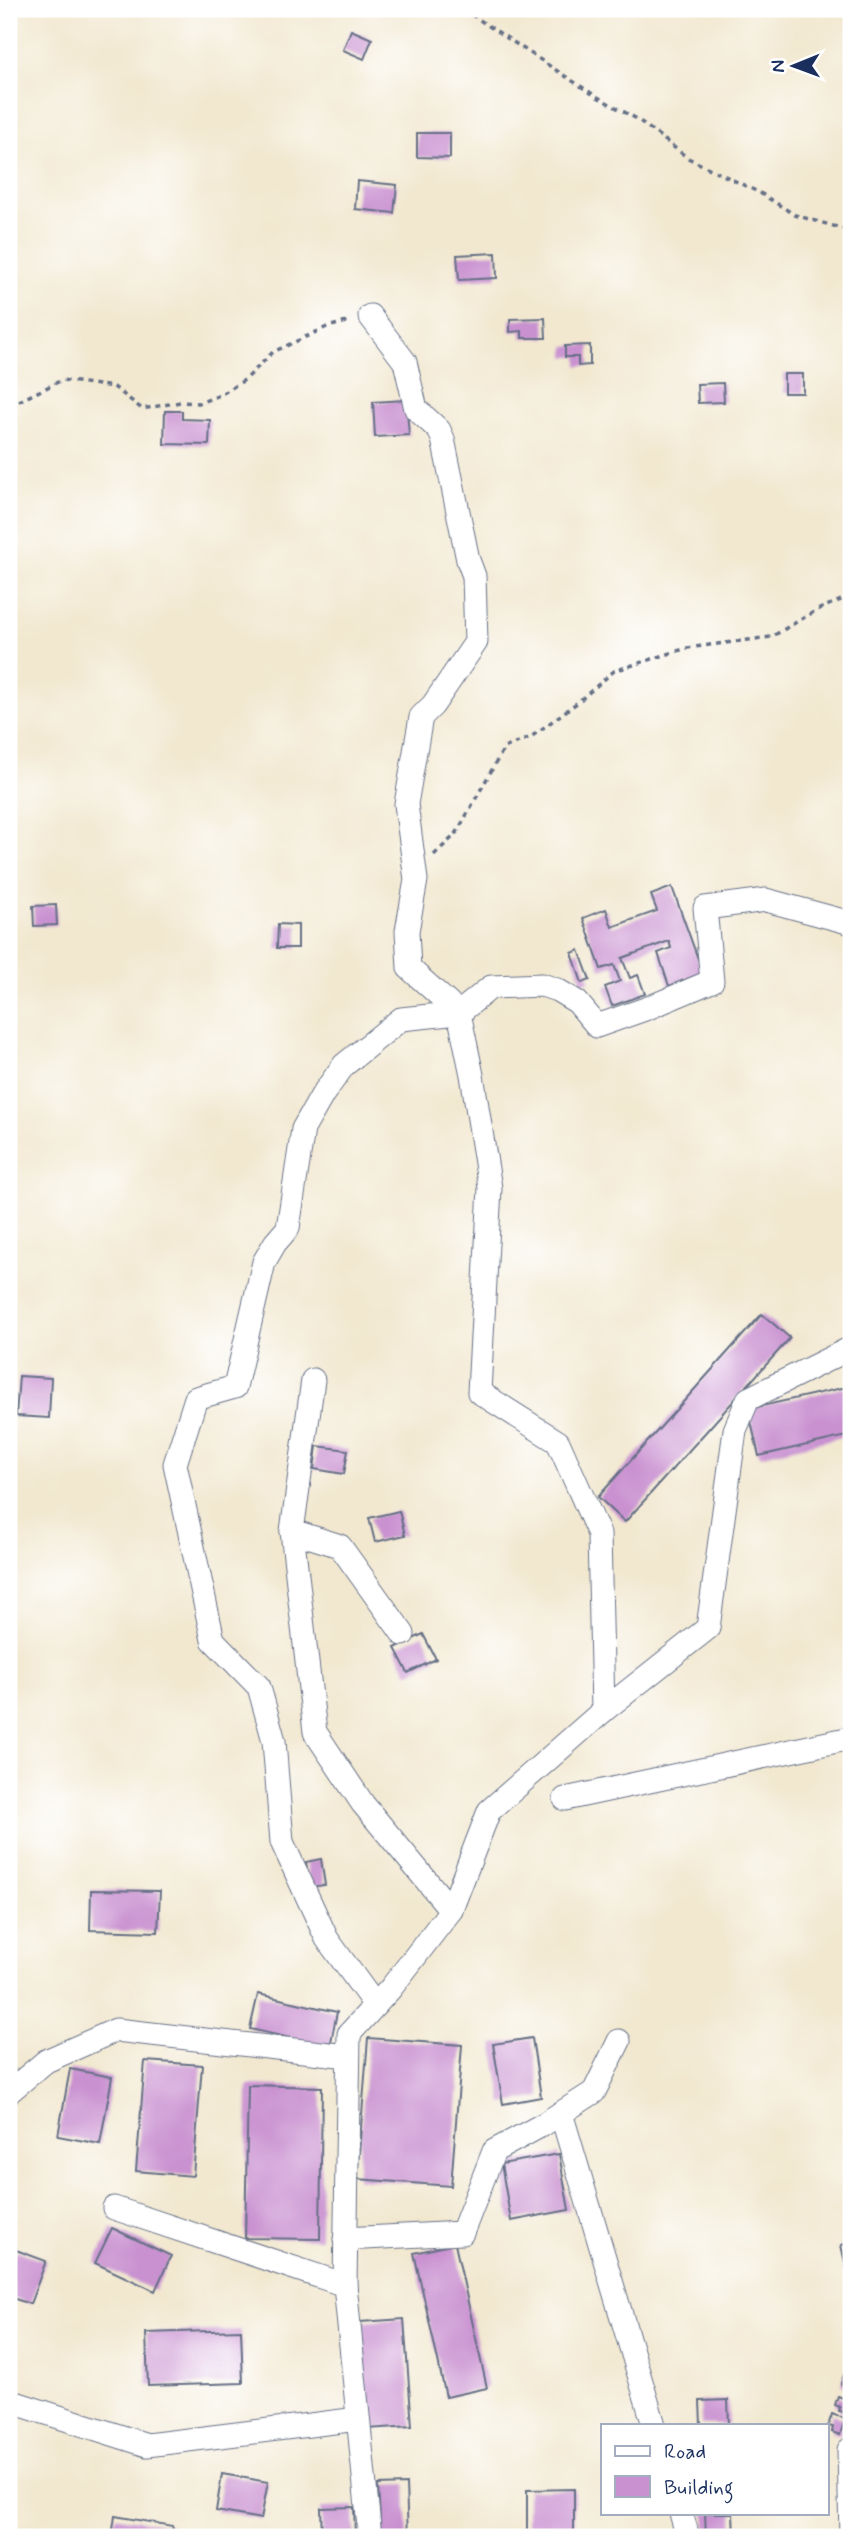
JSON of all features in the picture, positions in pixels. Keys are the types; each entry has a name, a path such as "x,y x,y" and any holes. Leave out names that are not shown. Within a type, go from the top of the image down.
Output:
{"street":[{"path":"370,316 405,362 416,409 439,430 443,439 468,560 474,576 476,642 433,705 421,717 406,804 416,880 407,931 409,968 459,1013 472,1075 489,1188 479,1392 558,1442 599,1534 603,1711"},
{"path":"375,2005 327,1939 282,1842 274,1741 260,1687 214,1640 175,1464 196,1398 235,1387 264,1262 288,1228 303,1129 344,1065 401,1019 459,1013 491,987 542,985 577,1002 597,1026 712,981 705,908 766,900 851,923"},
{"path":"370,2537 345,2285 349,2034 451,1910 488,1811 603,1711 708,1628 735,1430 748,1399 851,1348"},
{"path":"313,1380 292,1531 315,1732 363,1804 451,1910"},
{"path":"292,1531 340,1546 403,1634"},
{"path":"565,1798 851,1738"},
{"path":"9,2092 46,2060 116,2030 348,2056"},
{"path":"345,2239 462,2233 494,2151 594,2092 619,2041"},
{"path":"561,2113 654,2424"},
{"path":"114,2208 345,2285"},
{"path":"9,2401 147,2445 358,2419"},
{"path":"850,2537 851,2449"},
{"path":"681,2514 688,2537"}],"path":[{"path":"463,9 594,95 637,119 688,158 760,193 795,215 851,231"},
{"path":"9,400 18,402 62,380 114,387 142,409 180,402 199,403 220,395 246,379 273,352 327,327 370,316"},
{"path":"416,880 432,857 456,834 503,748 531,737 614,671 687,648 771,636 841,600 851,592"}],"building":[{"path":"351,30 372,39 364,59 343,50"},
{"path":"417,133 450,133 450,158 417,157"},
{"path":"357,181 397,185 394,213 355,209"},
{"path":"496,253 497,278 459,280 457,255"},
{"path":"545,318 546,338 522,338 522,331 510,332 510,319"},
{"path":"590,345 590,365 578,366 578,357 565,357 565,346"},
{"path":"784,374 803,374 803,393 784,393"},
{"path":"723,383 724,402 698,403 697,384"},
{"path":"406,400 409,435 375,437 373,402"},
{"path":"165,411 182,411 182,419 210,420 209,445 164,444"},
{"path":"672,887 703,973 669,986 658,953 671,948 669,941 622,958 630,978 638,975 645,994 612,1006 605,987 620,981 614,965 601,969 583,918 606,909 612,927 657,911 651,895"},
{"path":"56,905 57,925 34,926 33,906"},
{"path":"278,924 298,925 298,948 277,948"},
{"path":"579,950 590,980 582,983 572,953"},
{"path":"762,1314 790,1338 625,1522 598,1497"},
{"path":"19,1376 51,1378 49,1418 16,1416"},
{"path":"851,1386 851,1435 759,1456 748,1409"},
{"path":"317,1446 348,1450 344,1474 314,1469"},
{"path":"399,1511 405,1535 375,1542 369,1518"},
{"path":"423,1634 436,1659 408,1673 395,1648"},
{"path":"321,1859 325,1885 310,1887 306,1862"},
{"path":"91,1890 160,1891 158,1932 90,1930"},
{"path":"258,1994 337,2012 330,2047 250,2029"},
{"path":"368,2038 462,2045 451,2186 357,2179"},
{"path":"532,2038 541,2097 503,2104 493,2044"},
{"path":"145,2061 202,2065 193,2176 136,2171"},
{"path":"70,2069 112,2077 100,2144 58,2136"},
{"path":"248,2085 322,2087 320,2239 245,2238"},
{"path":"559,2154 569,2210 511,2221 501,2164"},
{"path":"112,2228 171,2256 155,2291 95,2263"},
{"path":"851,2243 851,2284 850,2284 841,2245"},
{"path":"455,2244 487,2388 446,2397 414,2253"},
{"path":"16,2250 46,2261 30,2304 9,2297 9,2271"},
{"path":"404,2319 412,2426 367,2429 360,2322"},
{"path":"241,2330 243,2383 148,2386 146,2333"},
{"path":"844,2374 851,2377 851,2393 845,2391 846,2386 841,2384"},
{"path":"838,2396 851,2401 847,2413 839,2411 840,2407 835,2405"},
{"path":"728,2400 729,2424 701,2424 700,2401"},
{"path":"832,2414 845,2419 840,2435 832,2432 833,2427 828,2426"},
{"path":"222,2474 268,2482 261,2519 216,2511"},
{"path":"406,2484 408,2537 381,2537 378,2485"},
{"path":"574,2489 574,2537 527,2537 527,2490"},
{"path":"354,2507 355,2537 322,2537 321,2508"},
{"path":"705,2514 733,2514 734,2537 706,2537"},
{"path":"115,2516 173,2526 171,2537 112,2537"}]}
